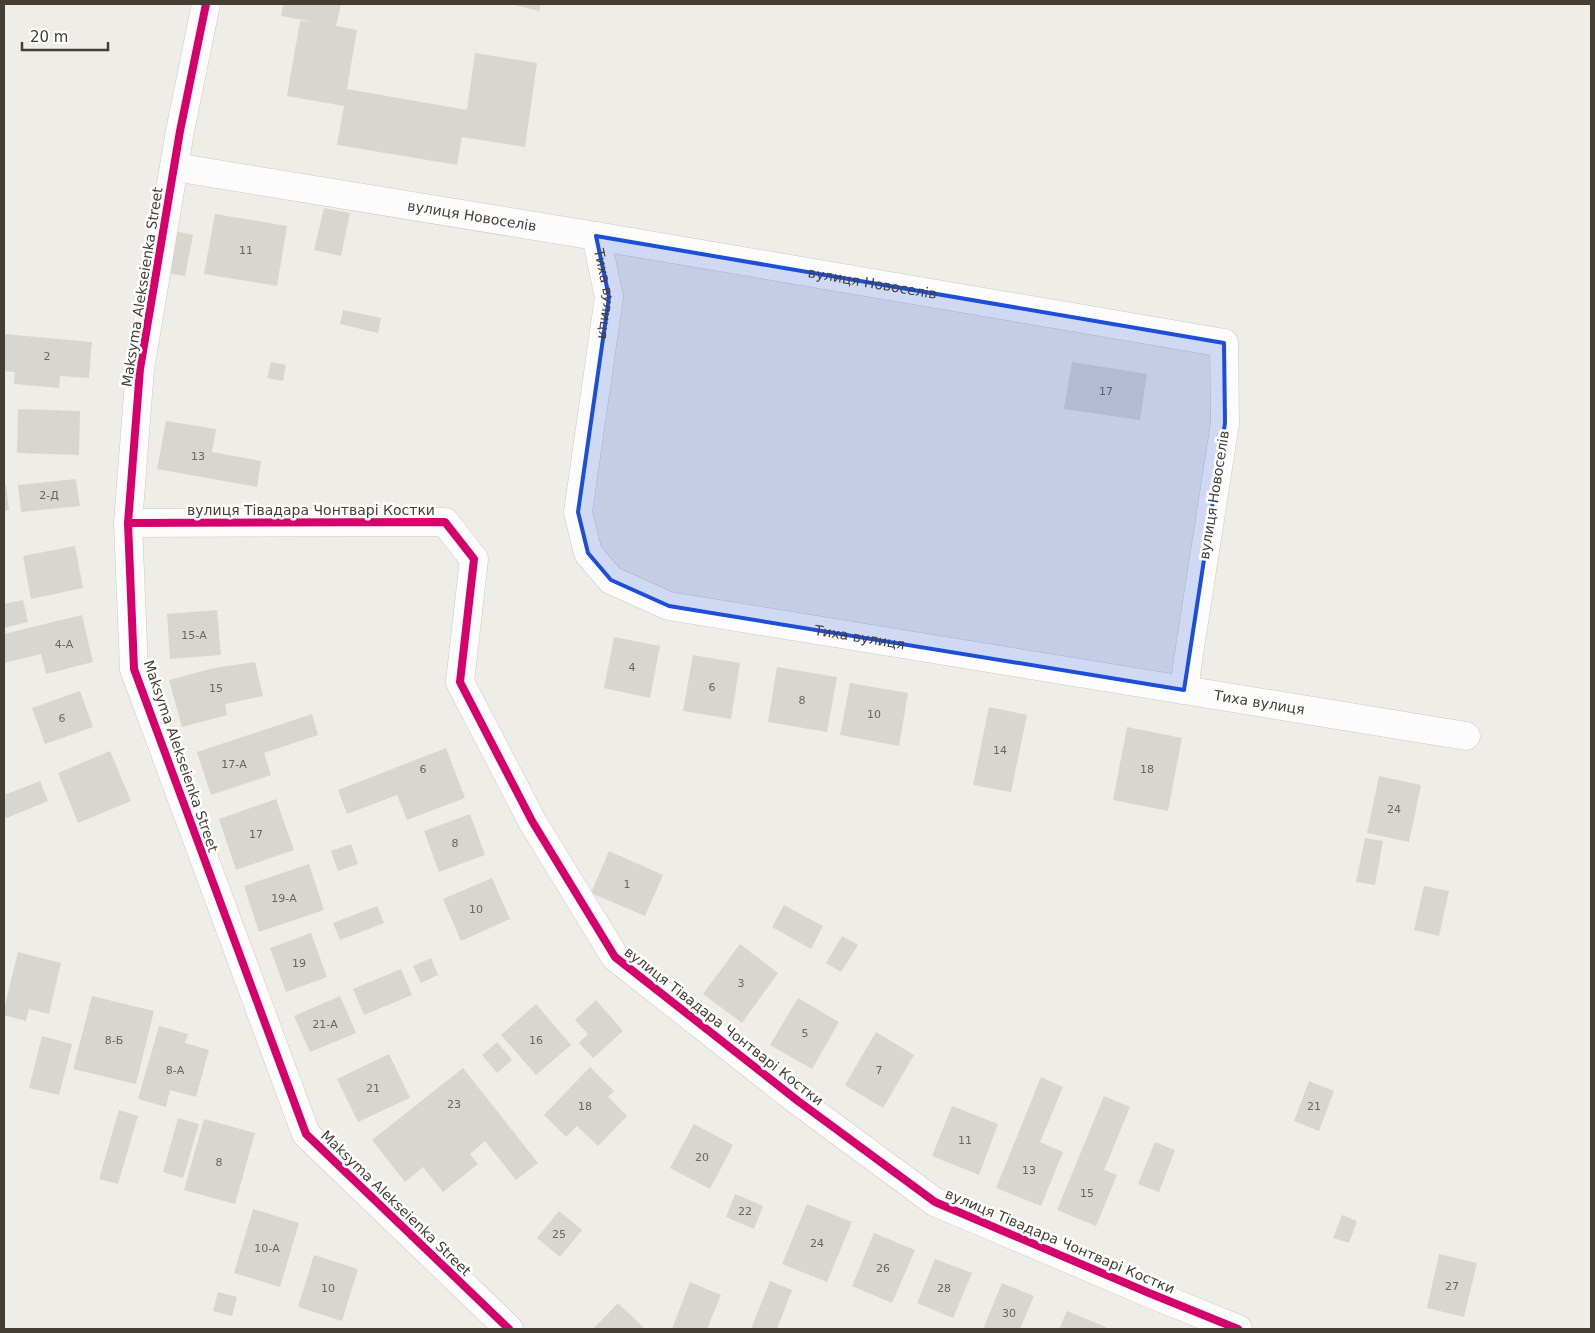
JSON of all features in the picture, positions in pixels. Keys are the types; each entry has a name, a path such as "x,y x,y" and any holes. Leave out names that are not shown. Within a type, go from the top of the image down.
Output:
{"street":[{"name":"Maksyma Alekseienka Street","path":"206,4 174,167 140,369 128,523 134,669 306,1134 509,1329"},
{"name":"вулиця Новоселів","path":"174,167 596,236 1224,343 1225,424 1184,690"},
{"name":"Тиха вулиця","path":"596,236 609,297 578,512 588,554 611,580 669,606 1466,736"},
{"name":"вулиця Тівадара Чонтварі Костки","path":"128,523 446,522 474,560 460,682 532,821 615,957 798,1101 935,1202 1238,1329"}],"highlighted area":[{"path":"596,236 1224,343 1225,423 1184,690 669,606 611,580 588,553 578,512 609,297"}],"building":[{"path":"283,4 341,4 336,26 357,30 347,89 467,110 475,53 537,63 525,147 462,137 457,165 337,145 344,106 287,96 300,21 313,22 281,16"},
{"path":"511,4 541,4 539,11"},
{"path":"324,208 350,213 341,256 314,250"},
{"path":"215,214 287,226 277,286 204,274"},
{"path":"175,231 193,235 185,276 167,273"},
{"path":"343,310 381,318 378,333 340,324"},
{"path":"4,334 92,342 89,378 60,376 59,388 14,384 15,372 4,371"},
{"path":"271,362 286,365 283,381 267,378"},
{"path":"1072,362 1147,374 1140,420 1064,409"},
{"path":"18,409 80,411 79,455 17,453"},
{"path":"166,421 216,429 212,452 261,461 257,487 157,469"},
{"path":"76,479 80,506 21,512 18,485"},
{"path":"4,485 6,485 9,510 4,511"},
{"path":"75,546 83,588 31,599 23,556"},
{"path":"23,600 28,622 4,628 4,604"},
{"path":"217,610 221,655 170,659 167,614"},
{"path":"82,615 93,662 46,674 41,654 4,663 4,634"},
{"path":"614,637 660,646 650,698 604,688"},
{"path":"693,655 740,663 731,719 683,711"},
{"path":"255,662 263,696 225,704 227,715 182,727 169,680 214,668"},
{"path":"777,667 837,677 827,732 768,722"},
{"path":"850,683 908,693 899,746 840,735"},
{"path":"80,691 93,727 45,744 32,708"},
{"path":"989,707 1027,715 1011,792 973,785"},
{"path":"312,714 318,735 264,753 271,775 211,795 197,752"},
{"path":"1127,727 1182,738 1168,811 1113,800"},
{"path":"446,748 465,798 407,820 397,795 347,814 338,790"},
{"path":"110,751 131,801 78,823 58,773"},
{"path":"1379,776 1421,785 1409,842 1367,833"},
{"path":"40,781 48,801 4,819 4,795"},
{"path":"276,799 294,850 236,870 219,819"},
{"path":"470,814 485,855 439,872 424,831"},
{"path":"1365,838 1383,841 1375,885 1356,882"},
{"path":"351,844 358,864 338,871 331,851"},
{"path":"609,851 663,875 645,916 591,893"},
{"path":"309,864 324,910 259,932 244,886"},
{"path":"492,878 510,919 461,941 443,899"},
{"path":"1424,886 1449,891 1439,936 1414,930"},
{"path":"784,905 823,926 811,949 772,927"},
{"path":"377,906 384,923 340,940 333,923"},
{"path":"311,933 327,977 286,992 270,948"},
{"path":"842,936 858,945 841,972 826,963"},
{"path":"740,944 778,973 742,1023 703,994"},
{"path":"18,952 61,963 49,1014 29,1009 26,1021 4,1015"},
{"path":"431,958 438,975 421,983 413,966"},
{"path":"401,969 412,995 364,1015 353,989"},
{"path":"92,996 154,1011 136,1084 73,1069"},
{"path":"340,996 356,1033 310,1052 294,1016"},
{"path":"798,998 839,1022 812,1069 770,1045"},
{"path":"596,1000 623,1031 593,1058 579,1043 588,1034 575,1020"},
{"path":"536,1004 571,1045 536,1075 501,1035"},
{"path":"159,1026 188,1034 185,1043 209,1050 196,1097 170,1090 166,1107 138,1099"},
{"path":"876,1032 914,1055 883,1108 845,1085"},
{"path":"42,1036 72,1044 59,1095 29,1088"},
{"path":"497,1042 512,1060 497,1073 482,1055"},
{"path":"389,1054 410,1098 358,1122 337,1079"},
{"path":"590,1067 614,1091 608,1097 627,1116 598,1146 577,1126 566,1137 544,1115"},
{"path":"463,1068 538,1163 516,1180 485,1141 470,1154 478,1164 443,1192 423,1167 405,1182 372,1140"},
{"path":"1041,1077 1063,1087 1040,1142 1063,1152 1041,1206 996,1188"},
{"path":"1309,1081 1334,1091 1319,1131 1294,1121"},
{"path":"1104,1096 1130,1107 1104,1170 1117,1175 1096,1226 1057,1210"},
{"path":"952,1106 998,1124 979,1175 932,1156"},
{"path":"119,1110 138,1116 118,1184 99,1179"},
{"path":"178,1118 199,1124 183,1178 163,1172"},
{"path":"204,1119 255,1133 235,1204 184,1190"},
{"path":"694,1124 733,1145 710,1189 670,1168"},
{"path":"1155,1142 1175,1150 1159,1192 1138,1184"},
{"path":"735,1194 763,1206 754,1229 726,1217"},
{"path":"807,1204 852,1222 827,1282 782,1264"},
{"path":"253,1209 299,1223 280,1287 234,1273"},
{"path":"559,1211 582,1230 560,1257 537,1238"},
{"path":"1342,1215 1357,1221 1349,1243 1333,1238"},
{"path":"874,1233 915,1250 892,1303 852,1286"},
{"path":"1439,1254 1477,1263 1464,1317 1427,1308"},
{"path":"314,1255 358,1269 342,1321 298,1307"},
{"path":"935,1259 972,1273 953,1318 917,1303"},
{"path":"770,1281 792,1290 777,1329 751,1329"},
{"path":"690,1282 721,1295 707,1329 672,1329"},
{"path":"1002,1283 1034,1296 1020,1329 983,1329"},
{"path":"218,1292 237,1297 232,1316 213,1311"},
{"path":"618,1303 645,1329 593,1329"},
{"path":"1067,1311 1106,1327 1105,1329 1059,1329"}],"cycle path":[{"path":"206,4 180,131 140,369 128,523 134,669 306,1134 509,1329"},
{"path":"128,523 445,522 474,559 460,682 532,821 615,957 798,1101 935,1202 1238,1329"}]}
